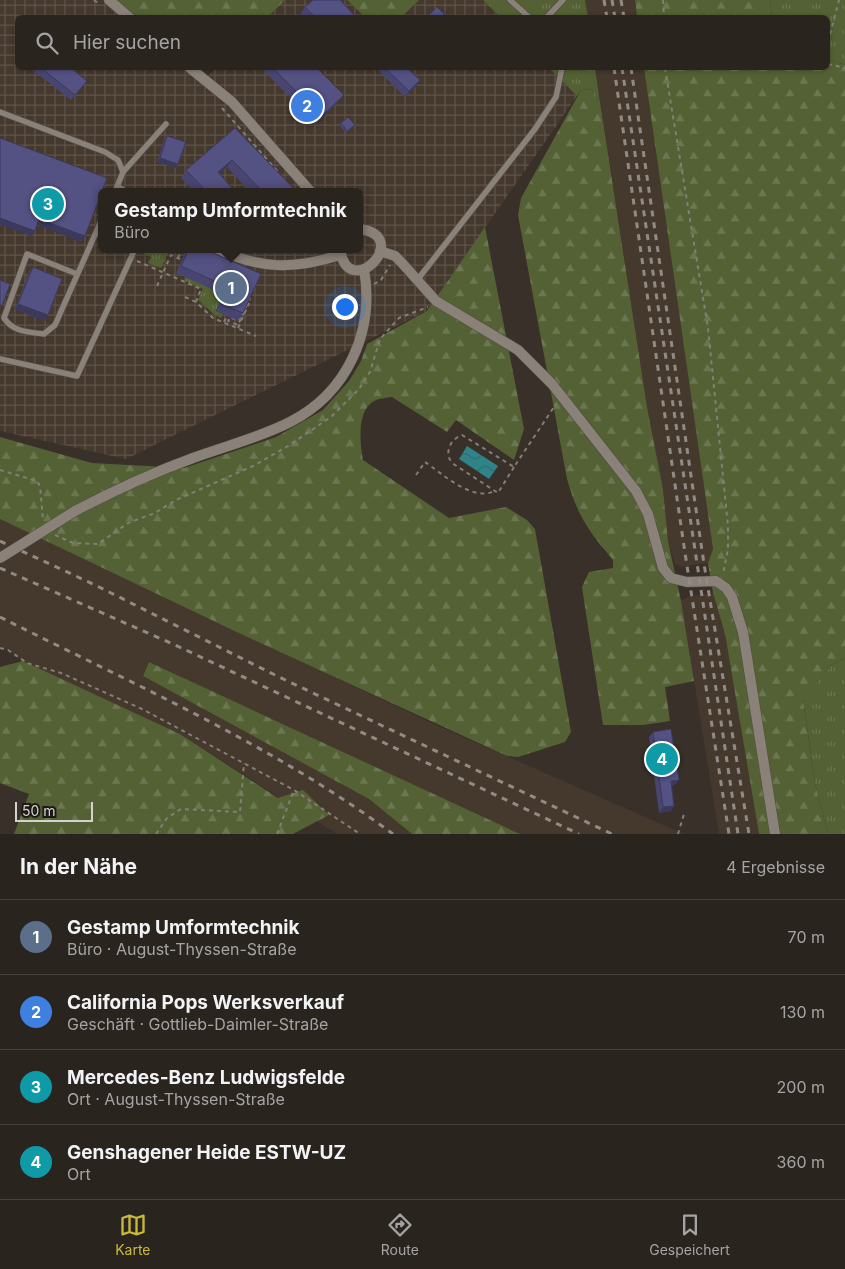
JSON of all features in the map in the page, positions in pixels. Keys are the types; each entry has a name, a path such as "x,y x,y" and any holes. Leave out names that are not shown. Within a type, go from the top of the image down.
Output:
{"street":[{"path":"108,0 126,15"},
{"path":"192,70 232,102 307,188"},
{"path":"340,253 347,266 358,270 364,270 375,263 380,251 375,236 363,230"},
{"path":"380,251 395,256 418,279 436,301 518,350 562,395 636,490 648,514 663,568 671,578 687,582 709,580 721,584 732,597 743,632 775,834"},
{"path":"226,253 248,262 278,266 310,263 337,253"},
{"path":"0,558 75,511 150,475 279,428 317,405 342,378 357,351 367,309 367,285 364,270"}],"lane":[{"path":"510,0 527,15"},
{"path":"549,15 563,0"},
{"path":"418,279 535,128 556,97 562,70"},
{"path":"0,112 105,152 118,160 124,172"},
{"path":"116,188 124,172 166,124"},
{"path":"77,274 27,254 4,318 10,327 23,332 44,334 55,325 98,228"},
{"path":"0,359 77,376 133,253"}],"path":[{"path":"663,0 664,15"},
{"path":"830,34 839,0"},
{"path":"830,64 845,68"},
{"path":"665,70 708,328 728,526 728,549 721,584"},
{"path":"220,106 282,177"},
{"path":"300,118 305,113"},
{"path":"178,258 180,253"},
{"path":"157,286 171,255 182,260"},
{"path":"367,285 382,280 395,256"},
{"path":"131,258 201,289 196,302"},
{"path":"181,281 183,276"},
{"path":"238,328 253,295 250,293"},
{"path":"185,297 196,302 213,318 256,336"},
{"path":"250,298 238,325 228,321 230,317 238,321 250,298"},
{"path":"224,322 227,316"},
{"path":"416,475 425,462 472,492 489,494 495,491 498,493 562,395"},
{"path":"495,491 449,460 448,450 455,439 462,436 467,437 514,467"},
{"path":"0,648 8,650 27,663 61,673 142,710 294,790 360,834"},
{"path":"156,834 167,818 181,809 240,812 244,763"},
{"path":"277,834 294,790"},
{"path":"678,834 684,814"}],"shaded area":[{"path":"0,0 109,0 128,15 15,15 15,70 193,70 204,79 214,70 551,70 577,96 427,311 126,459 0,431"},
{"path":"285,0 347,0 364,15 270,15"},
{"path":"419,0 483,0 498,15 405,15"},
{"path":"585,0 635,0 637,15 588,15"},
{"path":"595,70 644,70 713,549 708,563 682,567 675,564 668,541 663,489 647,407"},
{"path":"0,519 436,725 684,834 520,834 149,662 143,676 369,799 412,834 337,834 180,734 27,663 0,646"},
{"path":"713,593 725,634 759,834 719,834 681,601 687,597"}],"green space":[{"path":"109,0 285,0 270,15 128,15"},
{"path":"347,0 419,0 404,15 363,15"},
{"path":"483,0 585,0 588,15 498,15"},
{"path":"635,0 770,0 772,15 637,15"},
{"path":"770,0 845,0 845,65 830,60 830,15 772,15"},
{"path":"830,60 845,65 845,658 830,666 803,700 815,783 828,834 759,834 725,634 713,593 708,563 713,549 644,70 830,70"},
{"path":"551,70 595,70 600,102 591,89 581,90 577,96"},
{"path":"591,89 600,102 647,407 663,489 668,541 681,601 694,681 665,687 670,721 643,725 603,725 582,587 589,572 613,568 613,560 585,522 575,503 567,479 518,215 521,198 581,90"},
{"path":"485,227 524,429 514,460 456,420 447,432 392,397 376,400 365,411 361,427 363,460 449,518 506,507 527,520 535,529 571,732 565,742 518,757 507,756 243,635 0,519 0,437 92,463 184,468 276,437 323,410 349,381 361,361 367,344 427,311"},
{"path":"144,253 168,253 161,268 148,263 151,257"},
{"path":"186,277 223,294 216,311 223,314 221,318 198,300 203,289 185,281"},
{"path":"845,658 845,834 828,834 815,783 803,699 830,666"},
{"path":"23,661 180,734 278,798 303,790 329,815 293,834 14,834 29,794 0,783 0,667"},
{"path":"149,662 520,834 412,834 369,799 143,676"}],"water":[{"path":"467,446 498,466 489,479 459,459"}],"building":[{"path":"313,0 340,0 354,15 313,15 305,7"},
{"path":"437,7 445,15 429,15"},
{"path":"44,70 73,70 87,81 75,95"},
{"path":"275,70 319,70 344,95 321,117"},
{"path":"387,70 409,70 420,80 409,91"},
{"path":"348,117 355,125 347,131 341,123"},
{"path":"235,128 293,188 259,188 232,160 218,172 232,188 203,188 186,170"},
{"path":"167,136 186,142 178,164 160,158"},
{"path":"0,138 107,178 103,188 98,188 98,202 85,236 39,219 35,231 0,218"},
{"path":"187,253 213,253 261,274 243,313 221,304 228,287 181,266"},
{"path":"33,267 62,279 48,315 18,304"},
{"path":"0,280 10,284 2,306 0,305"},
{"path":"671,729 679,780 671,781 674,806 663,807 653,732"}],"railway":[{"path":"604,0 606,15"},
{"path":"612,0 614,15"},
{"path":"621,0 624,15"},
{"path":"614,70 685,553 729,834"},
{"path":"622,70 738,834"},
{"path":"631,70 704,564 749,834"},
{"path":"0,541 93,584 279,677 612,834"},
{"path":"0,568 175,645 579,834"},
{"path":"0,617 201,717 251,744 300,772 393,834"}],"place":[{"name":"California Pops Werksverkauf","path":"307,106"},
{"name":"Mercedes-Benz Ludwigsfelde","path":"48,204"},
{"name":"Gestamp Umformtechnik","path":"231,288"},
{"name":"Genshagener Heide ESTW-UZ","path":"662,759"}]}
